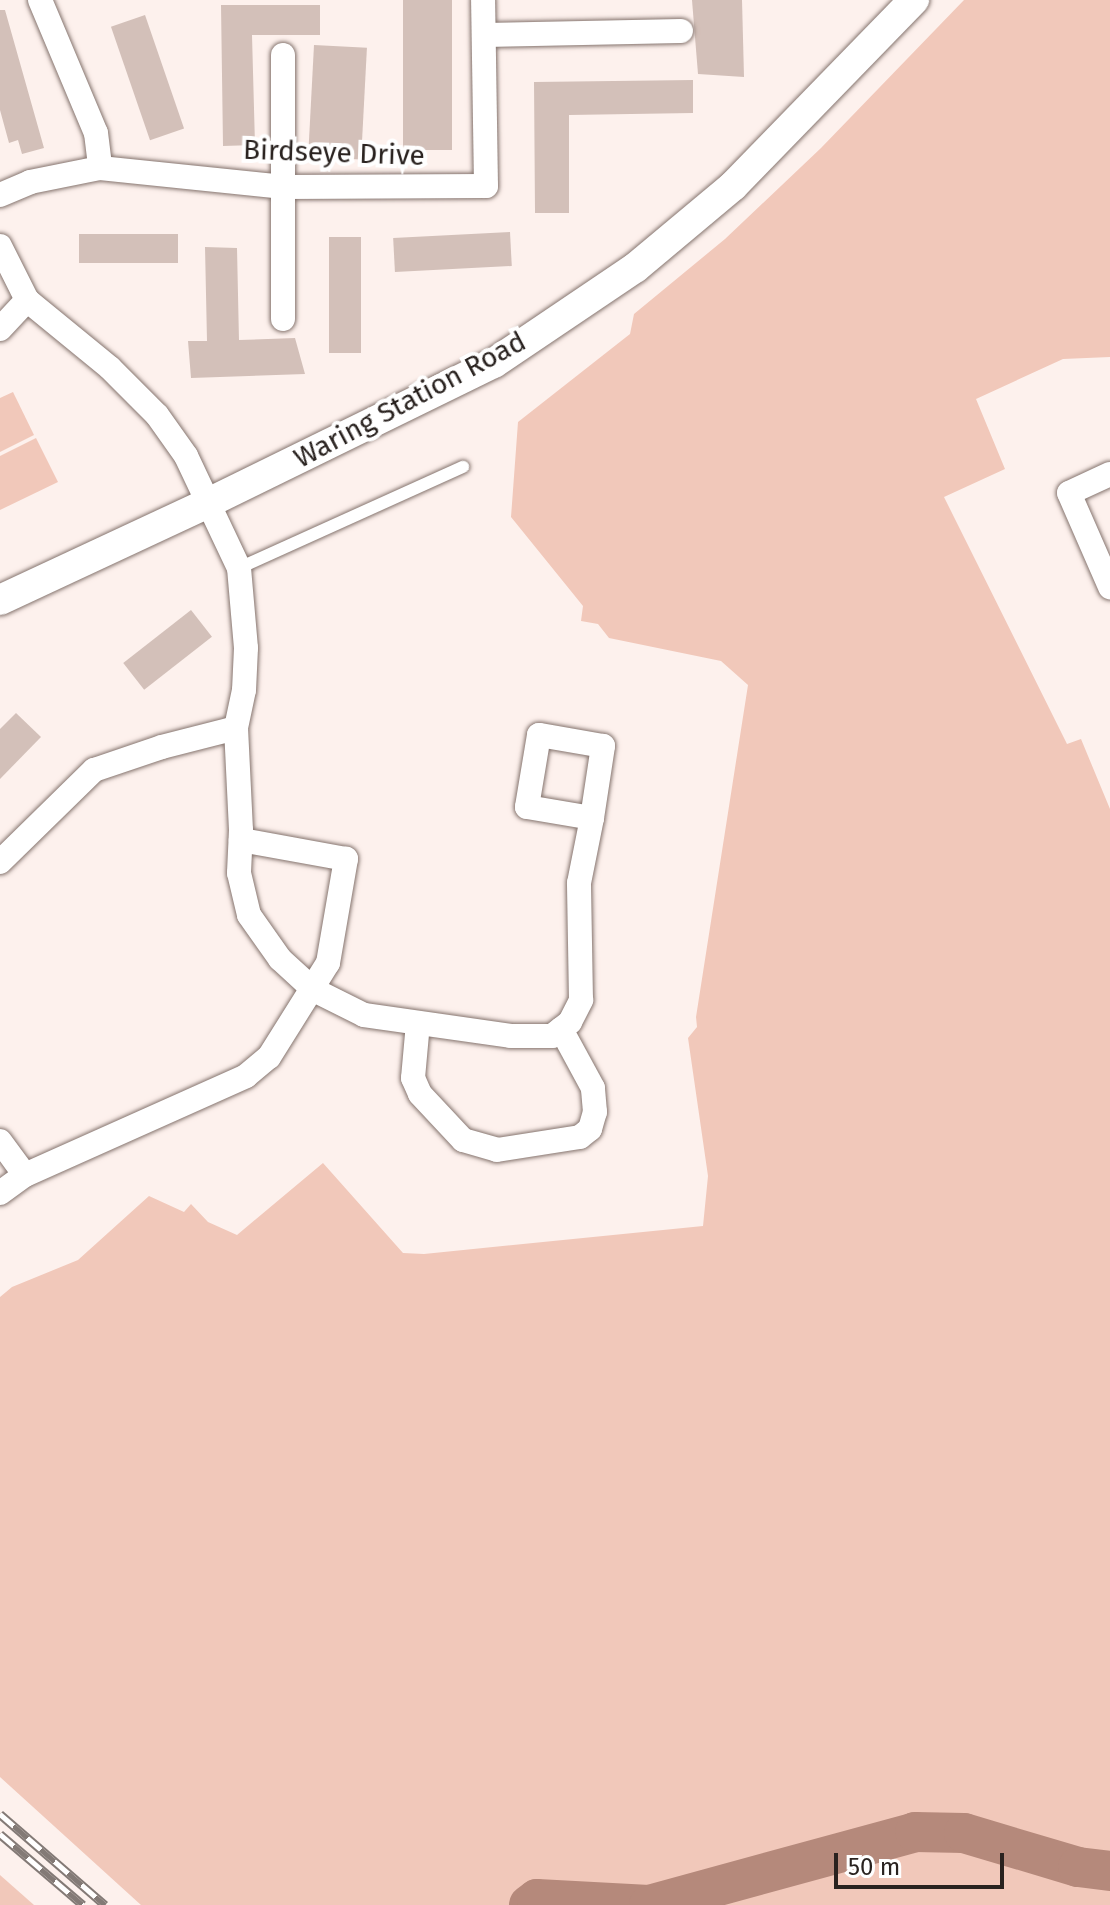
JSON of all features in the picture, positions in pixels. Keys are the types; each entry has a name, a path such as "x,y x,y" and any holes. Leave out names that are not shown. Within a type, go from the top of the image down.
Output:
{"street":[{"path":"40,0 96,133 100,168"},
{"name":"Birdseye Drive","path":"0,195 51,176 100,168 284,187 486,186 483,0"},
{"name":"Waring Station Road","path":"0,600 210,502 494,363 635,268 733,186 910,1"},
{"path":"485,35 681,31"},
{"path":"283,55 283,319"},
{"path":"0,246 27,300 135,391 186,456 239,568 246,648 244,690 236,728 241,840 239,873 249,915 280,959 314,990 364,1015 511,1036 552,1036 570,1022 581,1000 579,883 592,818"},
{"path":"0,329 27,300"},
{"path":"1110,474 1069,493 1110,587"},
{"path":"0,862 94,770 162,747 236,728"},
{"path":"0,1193 25,1175 246,1076 269,1057 314,990 328,963 346,859 241,840"},
{"path":"418,1023 413,1078 420,1094 463,1140 497,1150 580,1137 590,1129 595,1112 593,1088 561,1029"},
{"path":"0,1141 25,1175"}],"lane":[{"path":"239,568 463,467"}],"shaded area":[{"path":"964,0 1110,0 1110,357 1063,359 976,399 1005,469 944,497 1067,744 1081,739 1110,809 1110,1905 141,1905 0,1777 0,1297 12,1287 78,1260 149,1196 184,1212 191,1204 208,1222 237,1235 323,1163 403,1253 424,1254 703,1226 708,1176 688,1038 697,1027 696,1017 748,685 721,661 609,638 598,624 581,621 583,606 511,517 518,422 630,334 634,314 725,239 821,148"},
{"path":"13,392 34,435 0,452 0,398"},
{"path":"36,438 58,482 0,510 0,456"},
{"path":"0,1875 34,1905 0,1905"}],"building":[{"path":"403,0 452,0 452,150 403,150"},
{"path":"692,0 742,0 744,77 698,74"},
{"path":"221,5 320,5 320,35 252,35 255,145 223,146"},
{"path":"0,10 5,10 44,148 22,154 18,140 9,143 0,110"},
{"path":"145,15 184,128 150,140 111,27"},
{"path":"314,45 367,48 361,160 308,157"},
{"path":"693,80 693,113 569,115 569,213 535,213 534,82"},
{"path":"510,232 512,266 395,272 393,238"},
{"path":"79,234 178,234 178,263 79,263"},
{"path":"329,237 361,237 361,353 329,353"},
{"path":"205,247 237,248 239,340 295,338 305,374 191,378 188,341 207,341"},
{"path":"191,610 212,637 144,690 123,663"},
{"path":"16,713 41,737 0,779 0,729"}],"waterway":[{"path":"529,1905 537,1899 649,1905 915,1832 964,1833 1078,1867 1110,1871"}],"railway":[{"path":"0,1814 105,1905"},
{"path":"0,1834 83,1905"}]}
